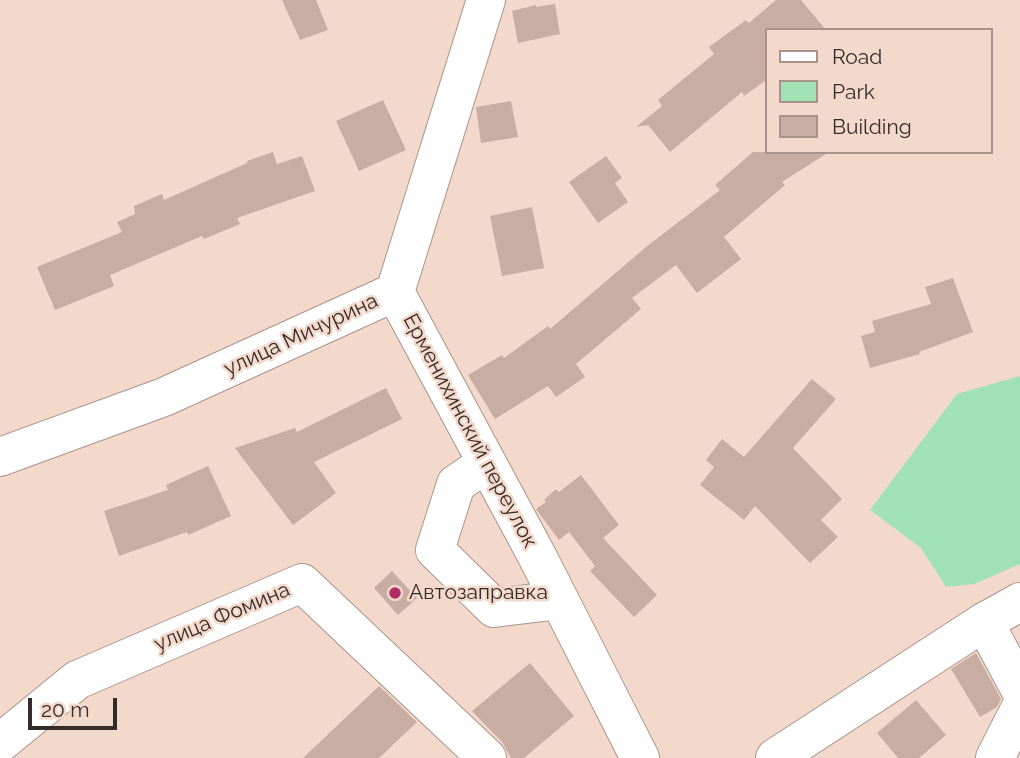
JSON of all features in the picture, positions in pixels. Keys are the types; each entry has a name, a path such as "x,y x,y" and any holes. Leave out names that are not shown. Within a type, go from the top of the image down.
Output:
{"street":[{"name":"улица Мичурина","path":"0,457 164,397 395,292 486,0"},
{"name":"Ерменихинский переулок","path":"395,292 640,758"},
{"path":"487,463 456,484 435,550 495,608 559,600"},
{"name":"улица Фомина","path":"0,743 77,680 302,583 487,758"},
{"path":"775,758 984,622 1020,603"},
{"path":"984,622 1020,689"},
{"path":"995,758 1020,709"}],"green space":[{"path":"1020,376 1020,564 974,584 946,587 921,548 870,510 957,394"}],"building":[{"path":"282,0 316,0 328,30 300,40"},
{"path":"776,0 801,0 824,28 764,28 764,81 744,96 742,92 670,152 648,125 636,127 662,106 658,100 714,54 709,47 746,20 749,23"},
{"path":"555,4 560,34 518,43 512,11"},
{"path":"383,100 406,150 359,171 336,121"},
{"path":"511,101 518,137 481,143 476,107"},
{"path":"273,152 277,164 302,156 315,191 237,218 240,224 204,239 202,236 110,275 114,286 55,310 37,267 122,232 117,222 135,214 134,206 162,194 164,200 247,161"},
{"path":"753,152 826,154 782,182 785,185 724,237 741,259 697,293 676,265 632,298 641,309 576,364 585,377 556,397 548,386 495,419 468,375 502,355 504,358 548,326 550,329 646,247 720,190 715,185"},
{"path":"606,156 622,178 615,183 628,202 598,223 569,182"},
{"path":"532,207 544,268 502,276 490,216"},
{"path":"953,278 973,332 919,352 920,354 870,368 861,336 875,332 872,321 931,304 925,287"},
{"path":"812,379 836,399 793,448 842,499 821,520 838,537 810,563 755,506 744,520 700,485 714,467 706,460 722,439 744,457"},
{"path":"386,388 402,419 314,462 336,493 293,525 235,448 295,428 297,432"},
{"path":"208,466 231,516 188,535 187,532 119,556 104,511 168,490 166,485"},
{"path":"581,475 619,525 603,538 657,595 634,617 590,571 595,566 569,532 559,540 536,509 546,502 544,500 556,489 559,492"},
{"name":"Автозаправка","path":"392,571 417,598 398,615 374,588"},
{"path":"976,653 1001,699 997,707 980,717 951,669"},
{"path":"530,663 574,716 524,758 511,758 502,742 472,711"},
{"path":"379,686 417,722 379,758 303,758"},
{"path":"916,700 946,735 919,758 898,758 877,733"}],"place":[{"name":"Автозаправка","path":"395,593"}]}
